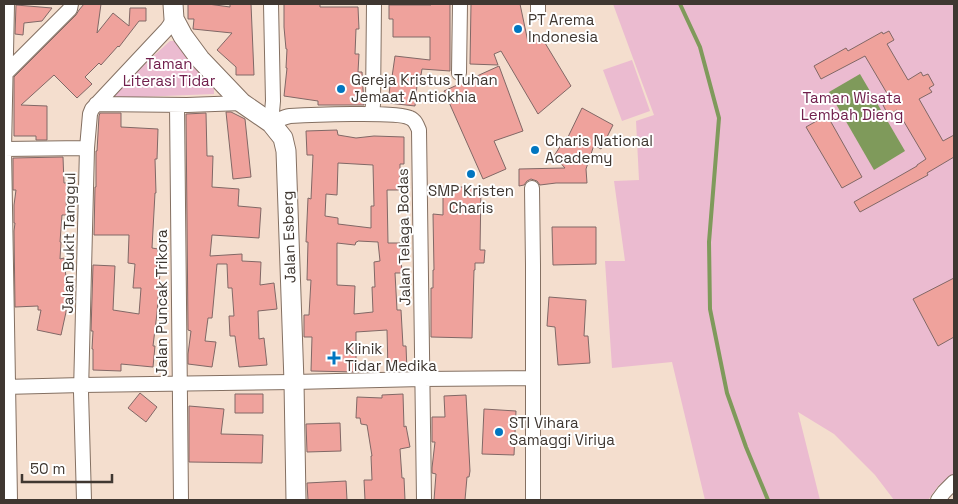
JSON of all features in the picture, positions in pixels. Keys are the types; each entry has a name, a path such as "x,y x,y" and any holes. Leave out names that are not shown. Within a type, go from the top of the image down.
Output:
{"main road":[{"name":"Jalan Esberg","path":"174,11 183,36 200,59 242,103 271,123 283,138 286,151 296,500"}],"street":[{"path":"7,4 4,149 6,387 10,500"},
{"path":"6,73 70,9 71,4"},
{"path":"270,4 273,101 271,123"},
{"path":"372,114 374,4"},
{"path":"459,73 460,4"},
{"name":"Jalan Bukit Tanggul","path":"84,500 82,385 87,148 90,114 96,104 168,29 174,11"},
{"path":"96,104 178,105 242,103"},
{"name":"Jalan Puncak Trikora","path":"178,105 181,500"},
{"name":"Jalan Telaga Bodas","path":"271,123 287,116 402,115 410,118 419,130 424,500"},
{"path":"4,149 87,148"},
{"path":"532,188 533,500"},
{"path":"6,387 532,378"},
{"path":"938,500 954,482"}],"green space":[{"name":"Taman Wisata Lembah Dieng","path":"613,4 954,4 954,474 939,485 928,500 894,500 875,475 834,434 798,412 820,500 705,500 672,362 612,368 605,261 625,261 614,181 639,180 636,121 654,115"},
{"name":"Taman Literasi Tidar","path":"170,41 174,41 214,89 214,94 115,98 113,93"},
{"path":"632,60 650,111 622,121 603,70"}],"shaded area":[{"path":"860,74 905,151 874,170 829,92"}],"building":[{"path":"84,4 101,4 97,33 113,13 129,26 130,8 146,8 146,21 139,21 119,47 101,65 99,63 85,77 92,84 77,98 54,75 21,105 47,106 47,140 36,140 36,136 14,136 14,77 76,15"},
{"path":"188,4 230,7 230,4 251,4 254,75 236,75 236,67 217,50 232,33 193,29 194,19 188,19"},
{"path":"284,4 320,4 320,7 358,7 359,29 356,29 355,54 359,54 358,72 362,72 364,105 318,105 318,101 284,96 287,49 284,27"},
{"path":"450,4 450,71 422,69 421,75 418,75 415,106 388,103 395,56 430,60 430,37 393,37 393,19 389,19 389,5"},
{"path":"471,4 520,4 528,42 539,33 571,86 538,114 501,51 494,54 498,65 470,64"},
{"path":"16,5 52,8 42,21 24,23 23,35 15,34"},
{"path":"889,31 894,40 887,44 908,80 921,72 923,76 928,74 934,85 929,88 932,92 919,99 943,141 954,135 954,157 927,173 928,175 860,212 854,202 926,159 897,110 888,115 880,99 888,95 865,56 821,79 814,66 846,48 848,51 882,32 883,34"},
{"path":"499,66 523,131 494,141 506,169 483,179 444,91"},
{"path":"582,108 613,125 601,149 594,145 586,169 587,183 540,185 537,181 531,179 524,185 519,186 519,169 565,168 554,156 566,137 568,137"},
{"path":"226,112 231,112 245,119 251,177 233,179"},
{"path":"100,113 121,113 121,127 158,129 152,248 158,249 156,272 160,272 153,346 155,346 153,367 121,364 121,371 93,370 93,331 91,331 93,265 115,266 113,310 139,314 141,288 133,288 135,264 128,263 129,235 94,235 96,151"},
{"path":"206,113 207,156 213,156 212,187 239,189 238,206 261,208 259,238 212,235 210,256 242,254 242,261 261,262 260,285 274,283 277,309 258,311 259,339 264,338 267,365 239,367 235,336 230,336 229,316 234,316 232,288 228,288 227,264 217,264 212,318 208,318 205,341 216,342 212,367 188,364 191,331 188,330 186,114"},
{"path":"827,115 862,177 842,188 806,127"},
{"path":"337,130 338,135 356,138 374,136 404,137 404,164 400,164 400,190 387,190 388,243 400,243 402,273 395,273 397,310 401,310 403,346 406,346 407,371 388,371 387,330 356,332 356,372 311,371 312,337 304,337 304,315 309,315 311,280 307,280 308,242 306,242 308,198 311,199 313,155 307,155 306,131","holes":["338,163 373,165 374,206 371,206 371,228 338,224 338,218 325,216 326,194 337,195","358,241 378,242 380,261 374,262 373,312 354,314 355,286 337,285 337,243 355,245"]},
{"path":"63,157 64,183 67,183 68,199 66,199 67,215 62,215 60,242 60,259 64,258 67,287 66,312 61,335 37,330 41,310 38,310 38,306 15,307 14,205 16,190 13,190 13,158"},
{"path":"443,187 481,187 480,250 485,250 484,263 475,263 472,338 431,337 431,288 433,288 434,270 433,214 443,215"},
{"path":"552,227 596,227 596,264 553,265"},
{"path":"954,278 954,337 938,346 913,299"},
{"path":"549,297 586,300 584,336 588,336 590,363 558,365 555,327 547,326"},
{"path":"140,393 157,407 146,422 128,408"},
{"path":"235,394 263,394 263,413 235,413"},
{"path":"403,394 404,427 406,426 410,447 400,449 405,500 365,500 364,480 372,480 372,456 367,425 361,424 360,418 356,418 357,397 382,398 382,395"},
{"path":"466,395 470,471 469,477 467,477 465,500 434,500 436,474 432,473 435,442 432,442 432,417 445,417 444,396"},
{"path":"189,406 224,409 221,434 263,435 262,463 189,462"},
{"name":"STI Vihara Samaggi Viriya","path":"484,409 516,411 514,455 482,454"},
{"path":"340,423 341,451 307,452 306,424"},
{"path":"346,481 347,500 308,500 307,483"}],"waterway":[{"path":"680,4 700,47 719,118 709,242 710,309 727,393 746,447 768,500"}],"place":[{"name":"PT Arema Indonesia","path":"518,29"},
{"name":"Gereja Kristus Tuhan Jemaat Antiokhia","path":"341,89"},
{"name":"Charis National Academy","path":"535,150"},
{"name":"SMP Kristen Charis","path":"471,174"},
{"name":"Klinik Tidar Medika","path":"334,358"},
{"name":"STI Vihara Samaggi Viriya","path":"499,432"}]}
